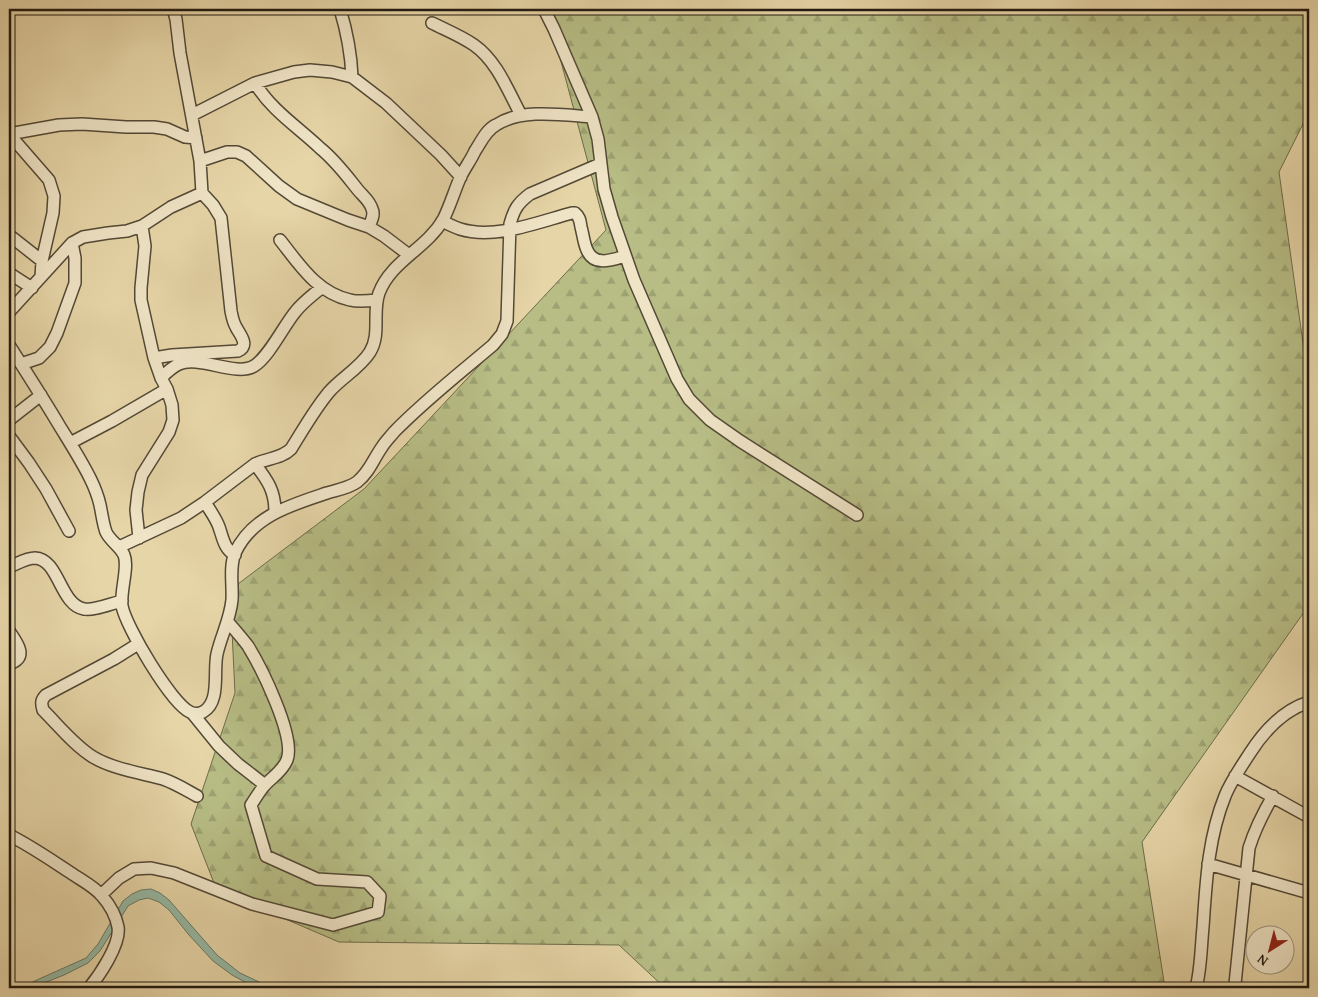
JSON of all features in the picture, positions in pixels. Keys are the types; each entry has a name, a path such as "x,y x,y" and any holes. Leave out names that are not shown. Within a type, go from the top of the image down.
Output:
{"street":[{"path":"154,358 238,351 244,345 234,325 231,310 221,218 202,193 200,161 173,9"},
{"path":"340,9 348,34 352,77"},
{"path":"544,9 592,117 598,140 604,189 634,280 677,379 689,399 710,420 857,515"},
{"path":"432,23 460,36 489,59 521,115"},
{"path":"192,115 255,83 294,72 310,70 332,72 352,77 386,103 441,155 460,177"},
{"path":"255,83 273,106 343,170 367,200 373,209 373,218 369,227"},
{"path":"119,547 181,518 255,464 264,460 275,459 286,454 291,449 330,391 362,362 369,353 374,344 376,331 375,309 378,294 386,278 396,266 430,237 442,221 450,206 460,177 483,137 493,126 506,119 521,115 592,117"},
{"path":"41,277 42,261 53,213 54,196 49,180 9,134 59,125 82,124 154,127 166,129 185,137 196,138"},
{"path":"200,161 227,152 238,152 246,156 279,186 297,199 369,227 409,255"},
{"path":"192,714 202,713 208,708 213,699 216,686 216,655 228,622 232,601 232,568 235,555 244,538 257,524 275,512 356,483 364,475 382,446 394,433 493,345 502,334 507,321 510,230 514,211 521,200 530,194 600,164"},
{"path":"9,312 72,243 83,237 127,231 142,226 171,207 202,193"},
{"path":"442,221 460,229 486,232 510,230 575,213 579,217 587,250 591,256 604,262 626,256"},
{"path":"139,538 136,510 142,475 169,432 173,420 168,388 161,378 154,358 141,300 140,288 144,246 142,226"},
{"path":"9,235 42,261"},
{"path":"280,240 321,288 351,301 377,300"},
{"path":"21,364 39,358 50,347 57,332 75,283 75,258 72,243"},
{"path":"9,273 32,288"},
{"path":"161,378 173,367 189,361 240,369 253,367 263,358 296,311 321,288"},
{"path":"9,345 70,443 90,479 99,501 106,532 124,555 126,564 122,588 122,606 138,644 184,709 192,714 232,758 265,785"},
{"path":"70,443 168,388"},
{"path":"9,420 40,395"},
{"path":"9,436 46,489 69,531"},
{"path":"255,464 273,491 275,512"},
{"path":"205,502 219,528 226,547 235,555"},
{"path":"9,567 28,559 36,558 44,562 51,569 69,599 76,606 84,609 92,609 122,601"},
{"path":"102,895 119,878 134,869 152,868 174,873 252,904 334,925 378,912 380,896 367,882 317,879 266,856 250,805 265,785 281,770 288,758 288,747 283,724 259,664 247,645 228,622"},
{"path":"9,631 21,652 15,662 9,664"},
{"path":"138,644 46,695 42,698 43,710 78,746 94,758 166,780 198,796"},
{"path":"1196,988 1211,841 1225,796 1235,776 1257,742 1275,722 1301,704 1309,702"},
{"path":"1235,776 1309,817"},
{"path":"1235,984 1248,848 1254,831 1273,796"},
{"path":"9,835 29,845 80,879 102,895 111,909 118,928 116,940 110,957 89,988"},
{"path":"1208,864 1309,892"}],"green space":[{"path":"547,9 1309,9 1309,112 1279,172 1309,386 1309,605 1142,842 1165,988 665,988 619,945 339,942 255,906 214,883 191,824 235,693 230,590 364,489 606,230"}],"shaded area":[{"path":"151,889 169,900 217,955 240,973 272,988 256,988 232,975 213,961 169,910 159,902 148,898 128,906 100,951 88,963 31,988 19,988 86,958 98,944 123,901 141,890"}]}
